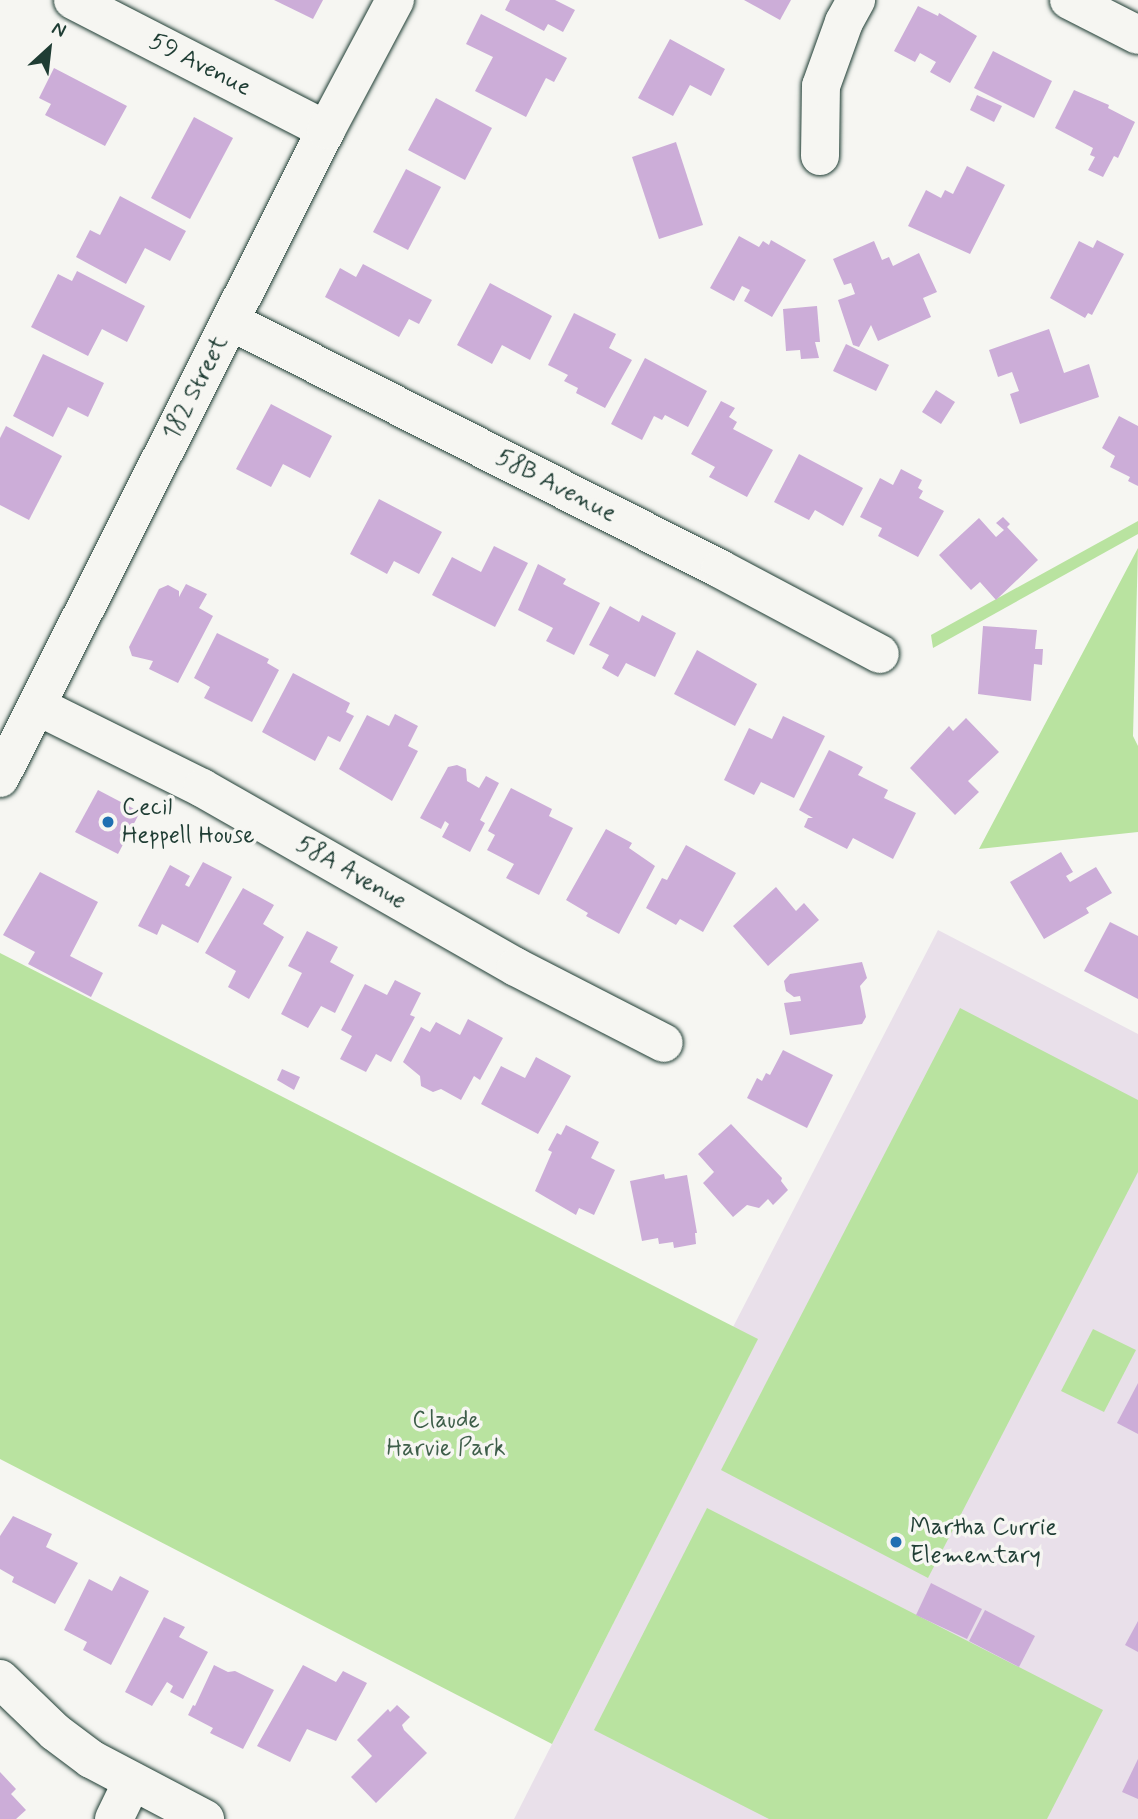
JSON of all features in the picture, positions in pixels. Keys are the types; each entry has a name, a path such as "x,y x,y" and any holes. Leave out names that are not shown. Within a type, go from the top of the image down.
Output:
{"street":[{"name":"59 Avenue","path":"73,0 326,130"},
{"name":"182 Street","path":"0,778 326,130 395,0"},
{"path":"820,156 821,86 844,22 856,0"},
{"path":"1069,0 1138,35"},
{"name":"58B Avenue","path":"230,321 720,569 880,654"},
{"name":"58A Avenue","path":"37,706 202,789 516,967 664,1043"},
{"path":"0,1679 55,1732 91,1759 205,1819"},
{"path":"114,1819 132,1782"}],"shaded area":[{"name":"Martha Currie Elementary","path":"938,930 1138,1034 1138,1819 514,1819 757,1340 733,1327"}],"green space":[{"path":"1138,521 1138,534 933,648 931,635"},
{"path":"1138,548 1133,736 1138,746 1138,832 979,849"},
{"name":"Claude Harvie Park","path":"0,953 758,1339 552,1744 0,1459"},
{"path":"960,1008 1138,1100 1138,1172 928,1578 721,1470"},
{"path":"1093,1329 1136,1350 1104,1412 1061,1391"},
{"path":"707,1508 1103,1710 1047,1819 769,1819 594,1730"}],"building":[{"path":"274,0 323,0 313,19"},
{"path":"510,0 555,0 575,10 563,32 548,24 544,31 505,10"},
{"path":"744,0 791,0 780,20"},
{"path":"918,6 938,16 939,13 977,36 950,83 930,72 936,62 920,53 915,62 894,51"},
{"path":"481,14 567,58 554,82 546,78 526,117 475,91 493,57 466,44"},
{"path":"670,39 725,69 711,96 690,85 673,116 638,98"},
{"path":"993,51 1052,81 1034,118 974,88"},
{"path":"54,68 127,106 105,146 45,115 51,104 39,98"},
{"path":"1074,90 1109,105 1108,108 1135,122 1118,158 1114,156 1103,177 1088,170 1095,157 1090,155 1093,148 1055,128"},
{"path":"977,95 1002,106 994,122 970,110"},
{"path":"436,98 492,128 465,180 408,150"},
{"path":"194,117 233,138 190,219 151,198"},
{"path":"676,142 703,225 659,239 632,157"},
{"path":"967,166 1005,185 970,254 908,226 926,190 941,198 945,190 953,194"},
{"path":"406,169 441,187 408,250 373,232"},
{"path":"120,196 186,231 170,261 145,248 126,284 76,257 90,230 100,235"},
{"path":"739,236 759,247 763,241 769,245 771,240 806,260 772,317 744,301 750,290 742,286 734,301 710,288"},
{"path":"1097,240 1124,254 1092,315 1088,313 1085,318 1050,298 1079,241 1093,248"},
{"path":"874,241 882,260 889,257 893,266 919,253 937,292 923,298 931,317 878,341 871,325 859,347 853,345 838,300 855,294 851,283 844,285 833,259"},
{"path":"363,264 432,300 419,324 409,319 399,337 325,297 340,268 356,277"},
{"path":"77,271 145,306 127,342 102,329 88,356 31,327 58,274 72,281"},
{"path":"490,283 552,316 530,360 502,345 492,364 457,345"},
{"path":"817,306 820,342 815,342 819,358 801,359 800,350 786,351 783,309"},
{"path":"574,313 616,334 609,348 632,360 605,408 576,393 578,388 564,381 568,375 548,365"},
{"path":"1049,329 1064,373 1089,364 1099,397 1020,424 1010,394 1019,391 1012,372 998,377 989,350"},
{"path":"846,344 889,365 876,391 833,371"},
{"path":"43,354 104,383 88,417 68,407 53,437 13,416"},
{"path":"645,358 707,391 688,427 665,415 662,420 654,416 642,440 611,424"},
{"path":"936,390 955,402 941,424 922,412"},
{"path":"721,401 735,408 729,417 737,422 733,429 773,450 747,497 709,477 715,467 691,454"},
{"path":"271,404 332,436 310,478 283,464 271,487 236,469"},
{"path":"1119,416 1138,426 1138,486 1128,481 1130,477 1110,467 1115,456 1102,448"},
{"path":"6,426 62,456 29,520 0,505 0,438"},
{"path":"799,454 863,488 843,526 815,510 809,520 774,502"},
{"path":"901,469 922,480 918,488 923,491 919,498 944,511 918,557 878,536 882,528 860,517 880,478 893,485"},
{"path":"379,499 442,532 419,574 394,561 387,574 350,554"},
{"path":"1003,517 1010,524 1007,527 1038,560 996,600 980,582 971,590 939,555 979,518 996,537 1004,530 996,523"},
{"path":"494,546 528,563 495,627 432,595 452,557 481,572"},
{"path":"538,564 566,579 563,584 600,603 574,655 546,641 553,628 518,610"},
{"path":"186,584 207,594 199,608 213,616 178,683 149,669 153,661 132,656 129,647 159,589 168,585 179,591 179,597"},
{"path":"610,606 639,622 642,615 676,633 655,677 626,663 618,677 602,668 609,655 589,645"},
{"path":"983,626 1037,630 1035,649 1043,649 1042,665 1034,664 1031,701 978,694"},
{"path":"217,633 269,659 267,663 279,670 252,722 204,698 210,687 194,678"},
{"path":"697,650 757,684 735,726 674,694"},
{"path":"293,673 350,703 346,712 354,716 340,742 328,736 315,761 262,732"},
{"path":"395,714 418,726 408,746 418,751 392,801 339,769 367,715 389,726"},
{"path":"783,716 825,736 794,798 761,782 754,795 724,780 749,728 772,739"},
{"path":"966,718 999,752 968,781 979,792 955,815 910,768 949,726 953,731"},
{"path":"829,750 863,767 858,775 888,790 884,798 916,813 893,859 853,838 847,849 804,827 808,818 813,818 799,810"},
{"path":"457,765 466,769 467,781 479,788 486,776 499,783 480,820 485,823 470,852 442,837 449,824 445,821 441,829 420,818 448,767"},
{"path":"511,788 552,809 549,816 573,828 539,895 506,878 514,864 487,850 495,835 488,831"},
{"name":"Cecil Heppell House","path":"98,790 140,812 118,854 75,832"},
{"path":"606,829 632,843 629,848 655,866 619,934 586,916 588,913 566,900"},
{"path":"686,845 736,873 703,932 680,919 676,925 646,908 662,878 667,880"},
{"path":"1061,852 1073,872 1066,876 1070,882 1096,867 1112,893 1086,908 1089,913 1044,939 1010,882"},
{"path":"203,862 232,877 198,943 162,924 157,935 138,926 170,865 190,876 185,885 189,887"},
{"path":"40,872 98,902 70,956 103,973 91,997 28,964 35,952 3,935"},
{"path":"776,887 796,911 804,903 819,920 768,966 733,926"},
{"path":"243,888 274,905 263,924 284,937 249,999 228,987 236,971 205,953"},
{"path":"1110,922 1138,936 1138,999 1084,971"},
{"path":"307,931 338,947 330,962 354,975 335,1013 321,1006 308,1028 281,1014 302,973 288,966"},
{"path":"862,962 867,978 860,986 866,1017 862,1024 790,1035 784,1003 801,1001 800,996 794,997 786,991 784,981 790,974"},
{"path":"395,980 421,993 410,1015 415,1017 391,1062 376,1054 366,1072 340,1059 352,1036 341,1030 365,984 387,995"},
{"path":"468,1019 503,1038 480,1080 474,1076 461,1100 441,1089 433,1092 421,1086 420,1076 403,1062 421,1027 430,1032 436,1022 460,1035"},
{"path":"783,1050 833,1075 807,1128 747,1098 757,1078 762,1081 766,1073 770,1075"},
{"path":"536,1057 571,1076 538,1134 481,1104 501,1066 525,1078"},
{"path":"282,1069 300,1077 294,1090 277,1080"},
{"path":"731,1124 782,1178 781,1181 788,1190 773,1205 768,1199 759,1208 747,1205 733,1217 703,1183 714,1172 698,1154"},
{"path":"566,1125 599,1142 591,1158 615,1170 594,1215 579,1208 576,1215 535,1191 552,1152 548,1150 557,1133 561,1135"},
{"path":"664,1174 665,1179 687,1175 697,1233 696,1244 674,1248 673,1242 659,1244 658,1238 642,1241 630,1181"},
{"path":"1138,1383 1138,1434 1117,1423"},
{"path":"13,1516 52,1534 46,1547 78,1563 55,1604 12,1582 14,1577 0,1569 0,1536"},
{"path":"120,1576 149,1591 111,1665 83,1650 87,1642 64,1630 89,1579 112,1591"},
{"path":"931,1583 982,1609 967,1639 916,1615"},
{"path":"985,1610 1035,1636 1019,1667 969,1641"},
{"path":"164,1617 185,1627 179,1637 208,1652 183,1699 170,1692 173,1686 167,1682 152,1706 125,1692"},
{"path":"1138,1621 1138,1652 1125,1645"},
{"path":"214,1665 228,1672 235,1671 274,1690 243,1749 210,1733 213,1728 188,1715"},
{"path":"303,1665 336,1682 343,1671 367,1683 336,1741 307,1729 290,1762 257,1746"},
{"path":"397,1705 410,1717 402,1725 404,1730 427,1753 376,1803 351,1777 372,1756 357,1740 388,1709 390,1712"},
{"path":"1138,1759 1138,1799 1122,1792"},
{"path":"0,1772 16,1789 11,1794 26,1810 16,1819 0,1819"}],"place":[{"name":"Cecil Heppell House","path":"108,822"},
{"name":"Martha Currie Elementary","path":"896,1542"}]}
